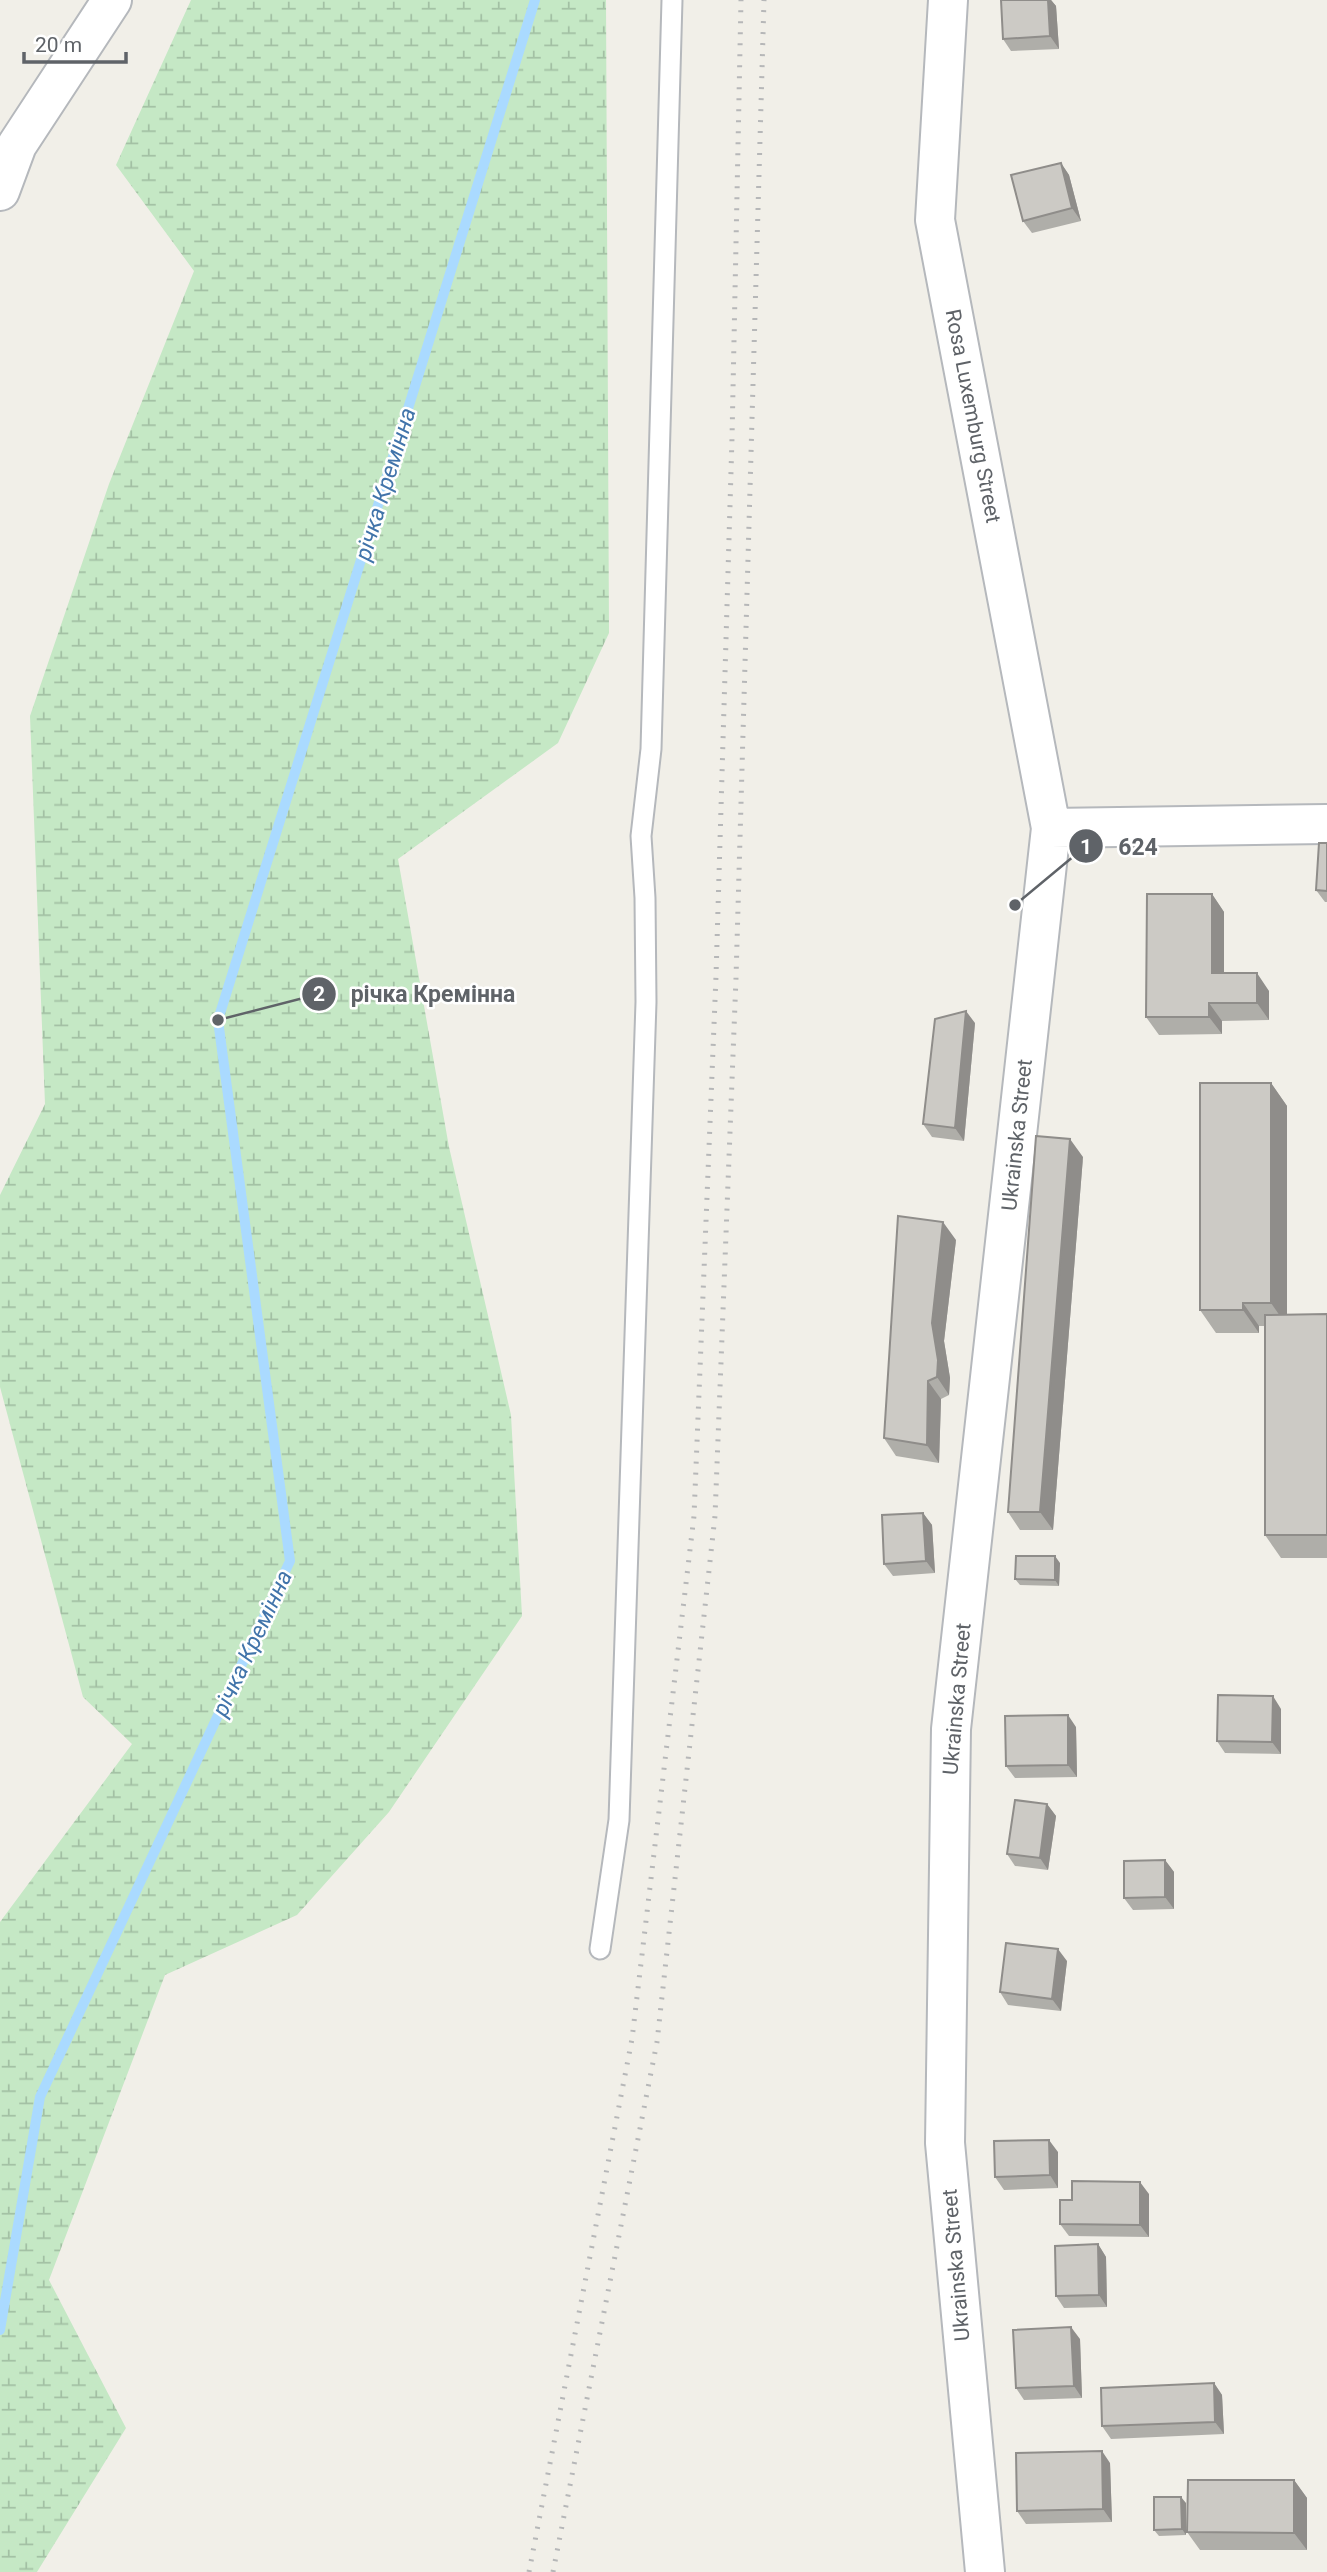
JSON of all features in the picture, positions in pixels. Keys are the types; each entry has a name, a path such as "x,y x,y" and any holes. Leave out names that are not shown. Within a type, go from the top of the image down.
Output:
{"street":[{"path":"0,191 8,143 112,0"},
{"name":"Rosa Luxemburg Street","path":"948,0 935,219 1051,828"},
{"path":"1051,828 1327,824"},
{"name":"Ukrainska Street","path":"985,2572 945,2143 951,1729 1051,828"}],"lane":[{"path":"600,1950 619,1820 646,1002 645,898 641,836 651,749 672,0"}],"green space":[{"path":"191,0 606,0 609,633 558,743 398,859 449,1147 511,1415 522,1616 389,1812 297,1915 165,1975 49,2280 126,2428 37,2572 0,2572 0,1922 132,1744 83,1697 0,1387 0,1195 45,1104 30,716 109,484 194,271 116,165"}],"building":[{"path":"1001,0 1048,0 1050,36 1003,39"},
{"path":"1061,163 1072,208 1023,221 1011,175"},
{"path":"1319,843 1327,843 1327,891 1316,890"},
{"path":"1147,894 1212,894 1212,973 1257,973 1257,1003 1209,1003 1209,1017 1146,1017"},
{"path":"966,1011 955,1128 923,1124 935,1019"},
{"path":"1200,1083 1271,1083 1271,1303 1243,1303 1243,1310 1200,1310"},
{"path":"1036,1136 1070,1139 1040,1512 1008,1512"},
{"path":"898,1216 943,1222 932,1323 938,1360 937,1377 928,1381 927,1445 884,1438"},
{"path":"1327,1314 1327,1535 1265,1535 1265,1315"},
{"path":"923,1513 926,1561 884,1564 882,1515"},
{"path":"1016,1556 1055,1556 1055,1580 1015,1579"},
{"path":"1218,1695 1273,1696 1272,1742 1217,1741"},
{"path":"1068,1715 1068,1765 1006,1766 1005,1716"},
{"path":"1015,1800 1047,1804 1040,1858 1007,1854"},
{"path":"1165,1860 1165,1897 1124,1898 1124,1861"},
{"path":"1006,1943 1058,1949 1052,1999 1000,1992"},
{"path":"1049,2140 1050,2175 995,2177 994,2141"},
{"path":"1072,2181 1140,2182 1140,2225 1060,2224 1060,2200 1072,2200"},
{"path":"1098,2244 1099,2295 1056,2296 1055,2246"},
{"path":"1071,2327 1074,2386 1016,2388 1013,2330"},
{"path":"1214,2383 1215,2422 1102,2426 1101,2388"},
{"path":"1102,2451 1103,2509 1017,2511 1016,2453"},
{"path":"1188,2480 1294,2480 1294,2533 1187,2532"},
{"path":"1154,2497 1181,2497 1182,2529 1154,2530"}],"waterway":[{"name":"річка Кремінна","path":"0,2330 40,2097 290,1561 218,1020 535,0"}],"railway":[{"path":"529,2572 632,2039 694,1516 716,976 732,438 741,0"},
{"path":"553,2572 657,2042 715,1516 736,978 764,0"}],"place":[{"name":"624","path":"1015,905"},
{"name":"річка Кремінна","path":"218,1020"}]}
